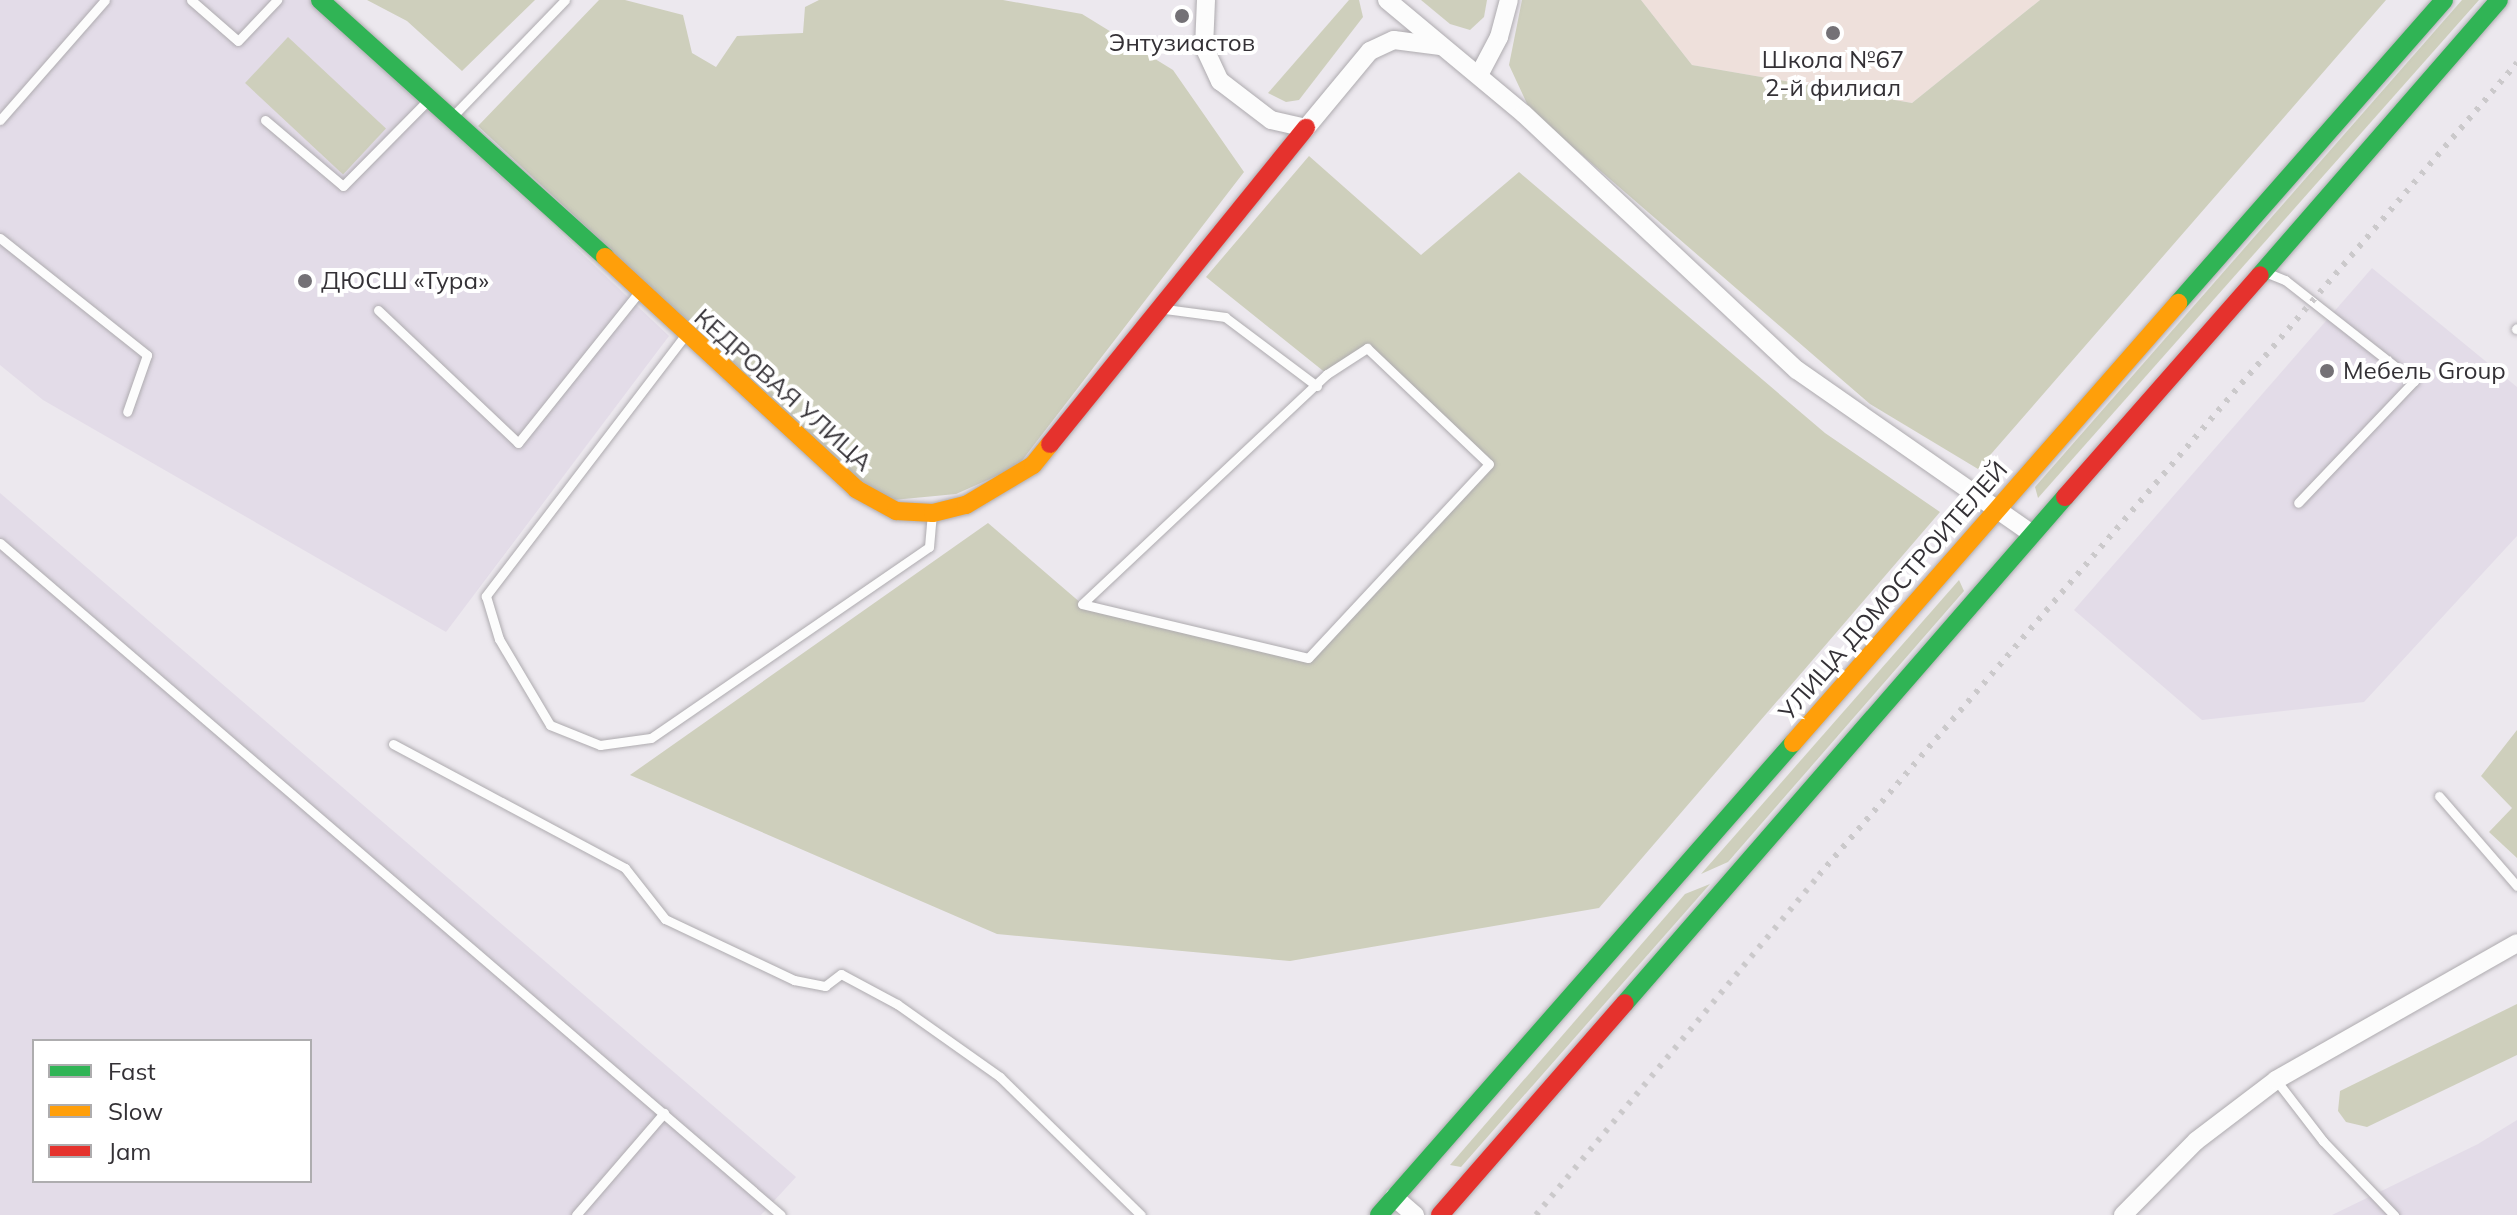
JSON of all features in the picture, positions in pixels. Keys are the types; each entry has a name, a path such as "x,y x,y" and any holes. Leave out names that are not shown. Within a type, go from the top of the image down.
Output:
{"main road":[{"name":"КЕДРОВАЯ УЛИЦА","path":"320,0 453,116 639,292 856,489 896,511 933,513 966,505 1033,465 1306,128"},
{"name":"УЛИЦА ДОМОСТРОИТЕЛЕЙ","path":"1379,1215 2444,0"},
{"path":"1440,1215 2499,0"}],"street":[{"path":"1206,0 1204,47 1220,81 1271,120 1306,128 1370,51 1394,40 1442,47"},
{"path":"1387,0 1479,75 1797,370 2032,534"},
{"path":"1479,75 1499,37 1509,0"},
{"path":"2123,1215 2196,1141 2276,1080 2517,943"},
{"path":"1394,1197 1415,1215"}],"lane":[{"path":"0,120 105,0"},
{"path":"191,0 238,41 277,0"},
{"path":"453,116 565,0"},
{"path":"265,120 343,186 431,97"},
{"path":"0,238 147,355 127,412"},
{"path":"2262,271 2285,280 2414,381 2298,503"},
{"path":"378,310 518,443 639,292"},
{"path":"1162,309 1225,317 1317,386"},
{"path":"686,334 486,596 499,639 550,725 600,745 651,738 929,547 933,513"},
{"path":"1367,348 1489,464 1308,658 1082,604 1317,386 1367,348"},
{"path":"0,543 781,1215"},
{"path":"393,744 625,868 665,919 794,980 825,986 841,974 897,1004 1000,1077 1141,1215"},
{"path":"2439,796 2517,886"},
{"path":"2276,1080 2323,1141 2394,1215"},
{"path":"576,1215 664,1113"}],"shaded area":[{"path":"0,0 314,0 669,336 446,632 43,400 0,365"},
{"name":"Школа №67 2-й филиал","path":"1641,0 2040,0 1912,103 1692,65"},
{"path":"2372,268 2517,387 2517,536 2364,702 2202,720 2074,610"},
{"path":"0,493 796,1177 761,1215 0,1215"},
{"path":"2517,1120 2517,1215 2332,1215 2478,1144"}],"green space":[{"path":"367,0 535,0 462,71 407,21"},
{"path":"599,0 625,0 683,15 692,53 716,67 737,36 803,33 805,7 819,0 1003,0 1082,14 1173,70 1244,172 1017,467 956,494 893,500 854,477 478,126"},
{"path":"1349,0 1359,0 1363,17 1299,100 1286,102 1268,93"},
{"path":"1421,0 1487,0 1484,17 1470,30 1450,24"},
{"path":"1522,0 1641,0 1692,65 1912,103 2040,0 2386,0 1978,469 1870,404 1530,110 1509,65"},
{"path":"2462,0 2479,0 2038,498 2035,487"},
{"path":"288,37 386,128 343,174 245,83"},
{"path":"1309,156 1421,255 1519,172 1825,433 1940,512 1599,908 1290,961 997,934 630,775 988,523 1082,604 1308,658 1488,464 1368,348 1327,374 1206,277"},
{"path":"1959,580 1964,591 1728,862 1701,874"},
{"path":"2517,730 2517,858 2489,832 2512,808 2481,776"},
{"path":"1710,884 1461,1167 1450,1165 1685,894"},
{"path":"2517,1004 2517,1055 2367,1127 2346,1122 2338,1111 2340,1091"}],"railway":[{"path":"1536,1215 1819,875 2517,63"}],"traffic: fast":[{"path":"320,0 605,257"},
{"path":"2178,303 2444,0"},
{"path":"2260,275 2499,0"},
{"path":"1625,1003 2065,497"},
{"path":"1379,1215 1793,743"}],"traffic: slow":[{"path":"605,257 856,489 896,511 933,513 966,505 1033,465 1050,444"},
{"path":"1793,743 2178,303"}],"traffic: jam":[{"path":"1050,444 1306,128"},
{"path":"2065,497 2260,275"},
{"path":"1440,1215 1625,1003"}],"place":[{"name":"Энтузиастов","path":"1182,16"},
{"name":"Школа №67 2-й филиал","path":"1833,33"},
{"name":"ДЮСШ «Тура»","path":"305,281"},
{"name":"Мебель Group","path":"2327,371"}]}
